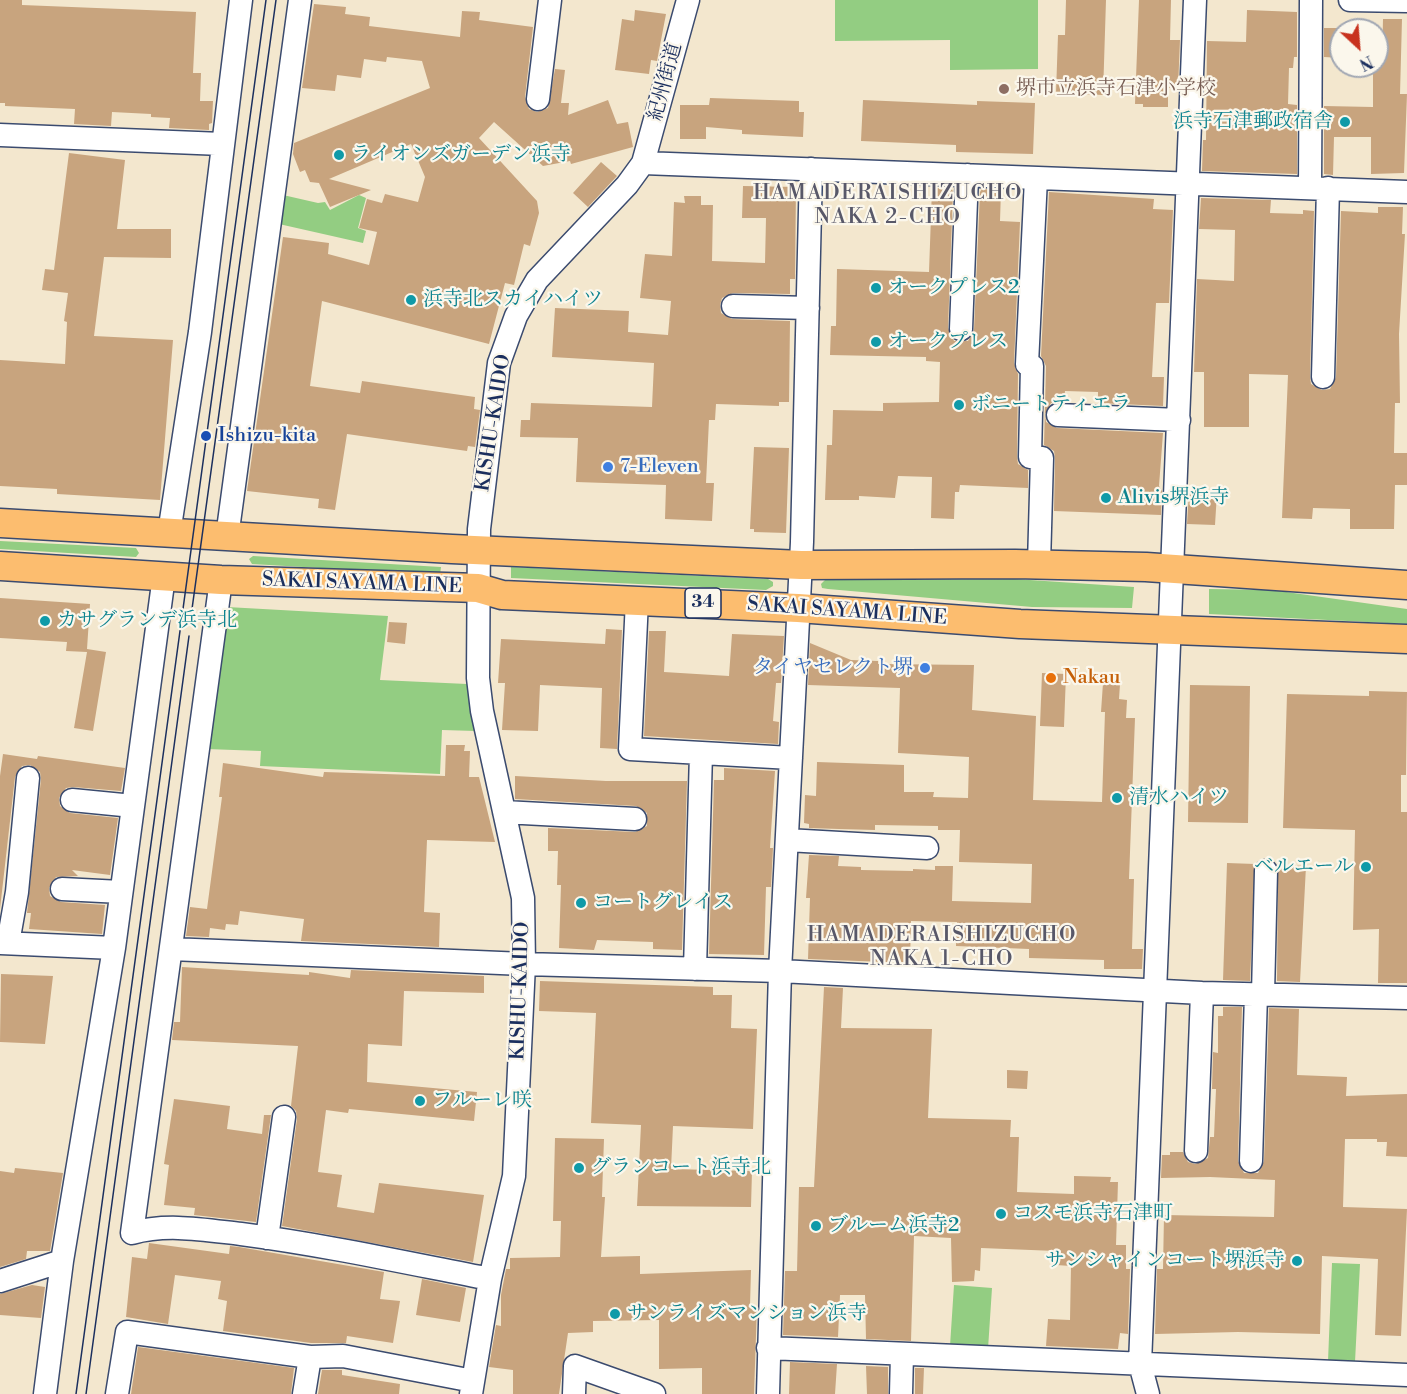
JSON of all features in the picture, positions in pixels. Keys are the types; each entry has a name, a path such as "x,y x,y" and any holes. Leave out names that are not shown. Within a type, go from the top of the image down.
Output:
{"main road":[{"name":"SAKAI SAYAMA LINE","path":"0,524 801,565 1039,564 1173,569 1407,585"},
{"name":"SAKAI SAYAMA LINE","path":"0,566 221,580 478,588 502,595 798,608 1020,624 1407,639"}],"street":[{"path":"169,533 200,332 241,0"},
{"path":"227,537 300,0"},
{"path":"538,99 550,0"},
{"name":"紀州街道","path":"643,164 688,0"},
{"path":"1148,1394 1140,1364 1153,990 1173,569 1195,0"},
{"path":"1311,0 1319,188 1323,377"},
{"path":"1350,0 1407,1"},
{"path":"0,135 222,144"},
{"path":"643,164 1407,192"},
{"name":"KISHU-KAIDO","path":"478,550 500,363 516,316 537,280 627,185 643,164"},
{"path":"768,1394 780,971 801,565 811,170"},
{"path":"961,328 967,175"},
{"path":"1036,178 1027,364 1032,366 1030,457 1042,458 1039,564"},
{"path":"733,306 808,308"},
{"path":"1058,416 1179,420"},
{"path":"478,550 478,588"},
{"path":"45,1394 62,1261 114,948 164,576"},
{"path":"221,580 132,1233 150,1228 202,1229 267,1238 490,1279"},
{"name":"KISHU-KAIDO","path":"472,1388 490,1279 514,1176 524,964 523,898 482,711 478,678 478,588"},
{"path":"637,600 630,749 791,758"},
{"path":"695,969 701,753"},
{"path":"28,777 17,892 4,943 114,948"},
{"path":"72,800 133,806"},
{"path":"504,812 635,819"},
{"path":"787,840 927,848"},
{"path":"1251,1161 1266,871"},
{"path":"62,890 121,892"},
{"path":"171,949 524,964 780,971 1202,993 1407,998"},
{"path":"1196,1151 1202,993"},
{"path":"267,1238 284,1117"},
{"path":"0,1281 62,1261"},
{"path":"117,1394 127,1332 310,1358 343,1356 472,1388"},
{"path":"768,1348 1407,1376"},
{"path":"901,1394 902,1354"},
{"path":"304,1394 310,1358"},
{"path":"574,1394 575,1366 630,1390 654,1394"}],"green space":[{"path":"835,0 1038,0 1038,69 950,70 950,40 835,41"},
{"path":"283,195 318,203 325,202 330,210 359,195 366,198 358,228 366,231 363,243 279,224"},
{"path":"0,541 136,548 139,553 136,557 0,549"},
{"path":"253,556 441,567 440,575 252,564 249,559"},
{"path":"511,567 768,579 773,582 773,586 766,590 511,578"},
{"path":"1015,579 1134,587 1132,608 1032,607 828,589 822,588 821,584 825,580"},
{"path":"1209,589 1272,590 1407,609 1407,624 1209,614"},
{"path":"227,607 388,616 380,680 467,684 476,731 442,730 440,774 260,766 261,751 207,749"},
{"path":"1332,1263 1360,1264 1355,1362 1328,1361"},
{"path":"954,1285 992,1288 988,1349 950,1346"}],"building":[{"path":"0,0 22,0 22,5 196,12 193,73 201,73 200,101 213,101 212,123 209,124 209,130 169,128 170,118 151,117 151,114 112,112 111,126 74,124 75,109 5,106 5,103 0,103"},
{"path":"1066,0 1106,0 1103,95 1056,93 1058,35 1065,35"},
{"path":"1139,0 1171,0 1170,40 1180,40 1178,88 1168,88 1168,107 1143,107 1143,104 1135,104"},
{"path":"314,4 346,7 345,14 370,17 369,26 460,37 462,11 480,12 479,20 533,27 525,97 529,109 537,112 548,108 555,69 565,70 561,103 569,103 568,115 608,100 617,124 628,122 633,147 571,164 570,161 543,166 494,122 479,138 537,201 539,213 530,246 524,244 514,285 505,283 489,344 322,301 310,386 360,393 362,381 475,397 474,409 480,410 475,447 468,446 467,451 347,434 335,510 318,508 319,499 247,491 283,237 329,243 328,254 369,265 377,232 359,228 367,199 382,203 385,194 418,202 425,177 411,144 329,179 371,190 330,207 319,183 310,182 305,170 300,172 293,154 294,143 430,88 422,61 387,57 386,62 364,59 361,78 337,75 335,91 302,88"},
{"path":"635,10 666,14 657,61 651,60 649,74 615,70 622,19 634,21"},
{"path":"1247,10 1297,12 1297,57 1294,57 1293,68 1289,68 1288,104 1297,105 1297,174 1202,171 1203,140 1206,140 1207,41 1246,42"},
{"path":"1389,19 1402,19 1400,94 1407,94 1404,173 1371,174 1371,137 1334,137 1333,175 1324,174 1324,106 1373,107 1373,78 1389,78"},
{"path":"1324,28 1329,28 1329,57 1324,57"},
{"path":"710,98 799,101 799,112 804,112 803,137 742,134 742,130 706,127 706,139 680,139 680,105 709,105"},
{"path":"863,100 977,105 977,101 1035,103 1033,154 956,152 956,145 861,141"},
{"path":"69,153 125,160 117,229 171,229 171,258 104,257 94,336 173,340 160,500 57,494 57,489 0,486 0,360 65,364 67,322 64,321 68,293 42,290 45,269 54,270"},
{"path":"601,162 617,176 588,207 573,193"},
{"path":"743,186 796,187 795,279 790,279 790,294 733,293 722,298 720,305 721,313 732,319 790,321 789,402 779,402 779,406 716,404 715,420 709,420 706,483 714,483 712,521 665,519 666,485 576,482 578,438 520,437 521,420 530,420 531,403 652,407 654,363 552,357 555,308 629,311 628,332 668,335 671,301 640,298 645,254 672,256 674,202 685,203 684,196 701,196 701,205 713,205 712,261 765,263 766,218 742,218"},
{"path":"932,188 953,191 948,328 954,341 968,341 974,330 980,192 982,189 1001,190 1000,221 1020,222 1014,363 1018,374 1017,457 1018,464 1028,470 1028,488 960,485 959,492 955,492 954,519 931,518 932,477 898,476 895,498 859,496 859,500 825,500 827,445 832,445 833,410 883,411 883,403 939,402 940,362 926,361 926,357 830,355 831,326 836,326 837,269 929,272"},
{"path":"1049,192 1154,199 1153,209 1173,210 1169,303 1156,303 1152,377 1164,377 1163,406 1098,403 1098,392 1065,391 1064,402 1051,403 1045,414 1046,422 1057,428 1163,433 1159,486 1162,491 1161,515 1054,511 1055,458 1054,451 1044,445 1046,366 1041,356"},
{"path":"1201,198 1271,200 1270,213 1303,214 1303,210 1314,211 1310,377 1311,384 1322,390 1330,389 1336,377 1341,211 1378,213 1378,207 1403,207 1402,234 1405,234 1399,334 1400,403 1395,403 1394,453 1407,453 1407,485 1395,485 1394,529 1350,529 1350,509 1313,508 1312,519 1282,518 1288,375 1249,374 1249,427 1204,427 1204,372 1194,372 1197,279 1234,281 1235,230 1199,229"},
{"path":"754,447 789,448 786,533 754,532 754,529 750,529"},
{"path":"1189,492 1217,493 1215,525 1187,524"},
{"name":"カサグランデ浜寺北","path":"0,598 90,604 87,649 106,652 93,731 74,728 87,652 66,651 67,642 0,638"},
{"path":"389,622 407,623 405,644 387,642"},
{"path":"606,629 622,630 617,749 600,748 602,688 540,685 538,731 502,730 505,683 498,683 501,639 605,644"},
{"path":"649,631 666,631 664,672 729,676 732,634 784,636 781,683 776,683 773,721 779,722 778,744 644,736"},
{"path":"810,643 851,660 878,661 878,664 974,665 972,710 1036,716 1033,800 1102,802 1105,712 1101,712 1103,683 1120,684 1119,699 1127,700 1126,718 1135,718 1129,879 1134,879 1132,949 1143,949 1142,969 1104,969 1104,960 1029,958 1029,949 956,946 957,922 911,921 910,963 808,959 810,898 806,898 809,855 839,856 838,866 861,867 861,870 913,871 913,869 935,870 935,866 953,866 952,901 1031,903 1032,864 959,862 960,830 938,830 938,826 875,825 875,830 809,828 809,824 804,823 805,795 816,796 817,762 904,765 904,792 934,792 933,797 968,798 969,757 898,753 900,688 808,685"},
{"path":"1042,673 1066,674 1064,727 1040,726"},
{"path":"1190,685 1250,686 1248,823 1188,822"},
{"path":"1369,691 1407,692 1406,775 1401,775 1401,812 1407,812 1407,983 1378,983 1379,929 1353,930 1355,830 1283,828 1287,694 1369,696"},
{"path":"446,745 465,745 464,751 470,751 469,777 479,777 495,842 427,840 424,912 440,913 439,947 301,941 304,919 240,911 238,925 226,924 225,930 210,928 209,937 186,936 190,907 207,909 222,797 219,797 223,763 323,777 324,772 445,776"},
{"path":"3,754 37,759 38,756 125,768 121,791 73,787 66,788 59,798 60,806 70,813 118,818 110,875 72,870 78,876 56,877 49,888 50,896 61,902 105,905 102,934 29,929 31,913 27,913 41,779 40,772 30,765 22,766 15,777 0,909 0,776"},
{"path":"724,768 775,771 770,848 773,848 771,887 766,887 764,955 709,954 714,780 724,780"},
{"path":"515,776 606,781 687,781 682,950 653,949 653,942 597,940 594,950 559,948 561,885 557,885 558,851 548,851 548,828 635,832 647,826 647,813 636,806 515,799"},
{"path":"1227,863 1255,864 1250,981 1223,980"},
{"path":"1278,865 1306,866 1300,982 1277,981"},
{"path":"182,967 309,975 309,972 350,978 351,970 484,976 484,993 404,991 402,1046 368,1044 367,1082 477,1092 474,1121 349,1109 348,1113 326,1110 318,1172 342,1175 337,1207 374,1213 379,1183 484,1195 473,1262 282,1226 297,1119 296,1111 291,1106 298,1046 172,1040 174,1022 180,1022"},
{"path":"1,974 53,976 45,1044 0,1042"},
{"path":"540,981 713,987 713,995 732,995 731,1028 757,1029 753,1129 673,1126 671,1169 752,1171 751,1207 637,1206 641,1125 591,1123 596,1013 539,1011"},
{"path":"824,987 843,988 841,1028 932,1029 928,1118 1011,1120 1010,1137 1019,1137 1017,1192 1074,1194 1074,1176 1111,1177 1110,1182 1118,1182 1116,1245 1126,1245 1126,1269 1130,1269 1128,1334 1120,1333 1118,1349 1046,1346 1048,1319 1070,1320 1071,1266 1056,1265 1056,1251 981,1248 980,1271 975,1270 974,1281 952,1282 951,1238 914,1236 911,1341 866,1339 865,1295 840,1295 838,1337 783,1335 785,1271 797,1271 799,1187 814,1187"},
{"path":"1223,1007 1242,1007 1238,1161 1244,1173 1258,1173 1264,1161 1269,1008 1299,1009 1297,1075 1347,1077 1346,1096 1407,1094 1407,1157 1386,1156 1387,1142 1377,1142 1377,1139 1345,1139 1343,1207 1407,1209 1401,1336 1375,1335 1378,1259 1322,1256 1320,1334 1238,1332 1155,1334 1157,1269 1163,1269 1164,1215 1274,1217 1275,1180 1210,1177 1161,1178 1162,1155 1170,1155 1170,1152 1183,1152 1188,1162 1195,1164 1208,1158 1210,1137 1214,1137 1216,1089 1212,1089 1213,1052 1218,1053 1218,1016 1223,1016"},
{"path":"1007,1070 1028,1071 1027,1089 1007,1088"},
{"path":"174,1099 230,1106 227,1129 262,1134 264,1115 271,1115 256,1222 194,1215 195,1208 164,1205 169,1165 164,1164"},
{"path":"555,1138 604,1139 602,1197 605,1197 601,1257 640,1256 640,1274 751,1270 750,1306 757,1306 754,1394 702,1394 702,1368 659,1369 659,1320 593,1321 593,1332 568,1333 559,1394 513,1394 513,1370 489,1367 496,1325 501,1326 501,1295 506,1269 510,1269 510,1258 560,1257 561,1221 553,1221"},
{"path":"15,1168 63,1173 50,1251 27,1251 26,1259 0,1267 0,1171 14,1173"},
{"path":"149,1243 229,1254 230,1246 239,1247 384,1272 380,1299 400,1301 393,1343 347,1336 346,1343 311,1343 223,1331 227,1301 218,1299 221,1281 175,1275 168,1324 126,1317 132,1257 147,1259"},
{"path":"422,1279 466,1288 460,1322 416,1315"},
{"path":"32,1285 45,1287 41,1318 0,1315 0,1294"},
{"path":"138,1347 294,1368 291,1394 131,1394"},
{"path":"790,1362 837,1364 835,1394 789,1394"},
{"path":"866,1366 888,1367 888,1394 867,1394"},
{"path":"915,1368 924,1368 923,1394 915,1394"},
{"path":"322,1370 342,1370 342,1375 400,1384 399,1394 318,1394"}],"tram line":[{"path":"76,1394 266,0"},
{"path":"192,609 276,0"},
{"path":"86,1394 189,636"}],"place":[{"name":"堺市立浜寺石津小学校","path":"1004,89"},
{"name":"浜寺石津郵政宿舎","path":"1345,122"},
{"name":"ライオンズガーデン浜寺","path":"339,155"},
{"name":"オークプレス2","path":"876,288"},
{"name":"浜寺北スカイハイツ","path":"411,300"},
{"name":"オークプレス","path":"876,342"},
{"name":"ボニートティエラ","path":"959,405"},
{"name":"Ishizu-kita","path":"206,436"},
{"name":"7-Eleven","path":"608,467"},
{"name":"Alivis堺浜寺","path":"1106,498"},
{"name":"カサグランデ浜寺北","path":"45,621"},
{"name":"タイヤセレクト堺","path":"925,668"},
{"name":"Nakau","path":"1051,678"},
{"name":"清水ハイツ","path":"1117,798"},
{"name":"ベルエール","path":"1366,867"},
{"name":"コートグレイス","path":"581,903"},
{"name":"フルーレ咲","path":"420,1101"},
{"name":"グランコート浜寺北","path":"579,1168"},
{"name":"コスモ浜寺石津町","path":"1001,1214"},
{"name":"ブルーム浜寺2","path":"816,1226"},
{"name":"サンシャインコート堺浜寺","path":"1297,1261"},
{"name":"サンライズマンション浜寺","path":"615,1314"}],"district":[{"name":"HAMADERAISHIZUCHO NAKA 2-CHO","path":"888,206"},
{"name":"HAMADERAISHIZUCHO NAKA 1-CHO","path":"942,948"}]}
